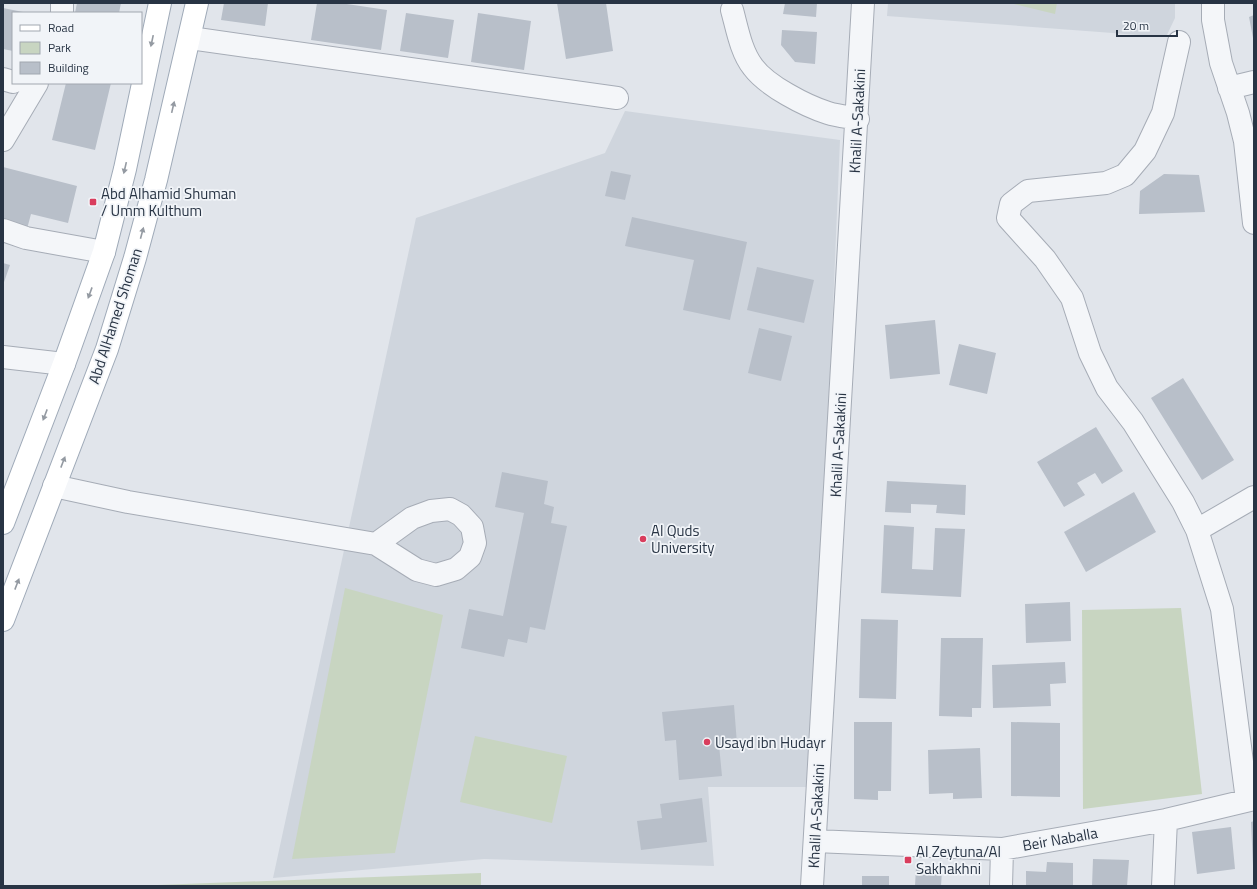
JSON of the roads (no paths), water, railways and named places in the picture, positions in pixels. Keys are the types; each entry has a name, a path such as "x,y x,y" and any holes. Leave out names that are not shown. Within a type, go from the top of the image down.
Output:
{"main road":[{"name":"Abd AlHamed Shoman","path":"3,523 64,364 104,252 125,169 160,3"},
{"name":"Abd AlHamed Shoman","path":"3,620 108,349 135,258 190,38 197,3"}],"street":[{"name":"Khalil A-Sakakini","path":"812,886 858,119 863,3"},
{"path":"1213,3 1213,20 1221,63 1245,141 1254,223"},
{"path":"732,10 740,40 753,67 769,83 828,113 858,119"},
{"path":"190,38 617,98"},
{"path":"1179,42 1163,113 1145,151 1125,175 1106,183 1028,191 1011,204 1008,218 1045,259 1072,298 1090,353 1107,388 1133,422 1183,502 1197,530 1222,609 1250,799"},
{"path":"1229,88 1254,82"},
{"path":"3,140 29,84"},
{"path":"3,230 26,238 104,252"},
{"path":"3,357 64,364"},
{"path":"54,486 128,502 376,544"},
{"path":"1197,530 1254,497"},
{"name":"Beir Naballa","path":"815,841 1002,849 1166,820 1250,799"},
{"path":"1163,886 1166,820"},
{"path":"1001,886 1002,849"}],"place":[{"name":"Abd Alhamid Shuman / Umm Kulthum","path":"93,202"},
{"name":"Al Quds University","path":"643,539"},
{"name":"Usayd ibn Hudayr","path":"707,742"},
{"name":"Al Zeytuna/Al Sakhakhni","path":"908,860"}]}
